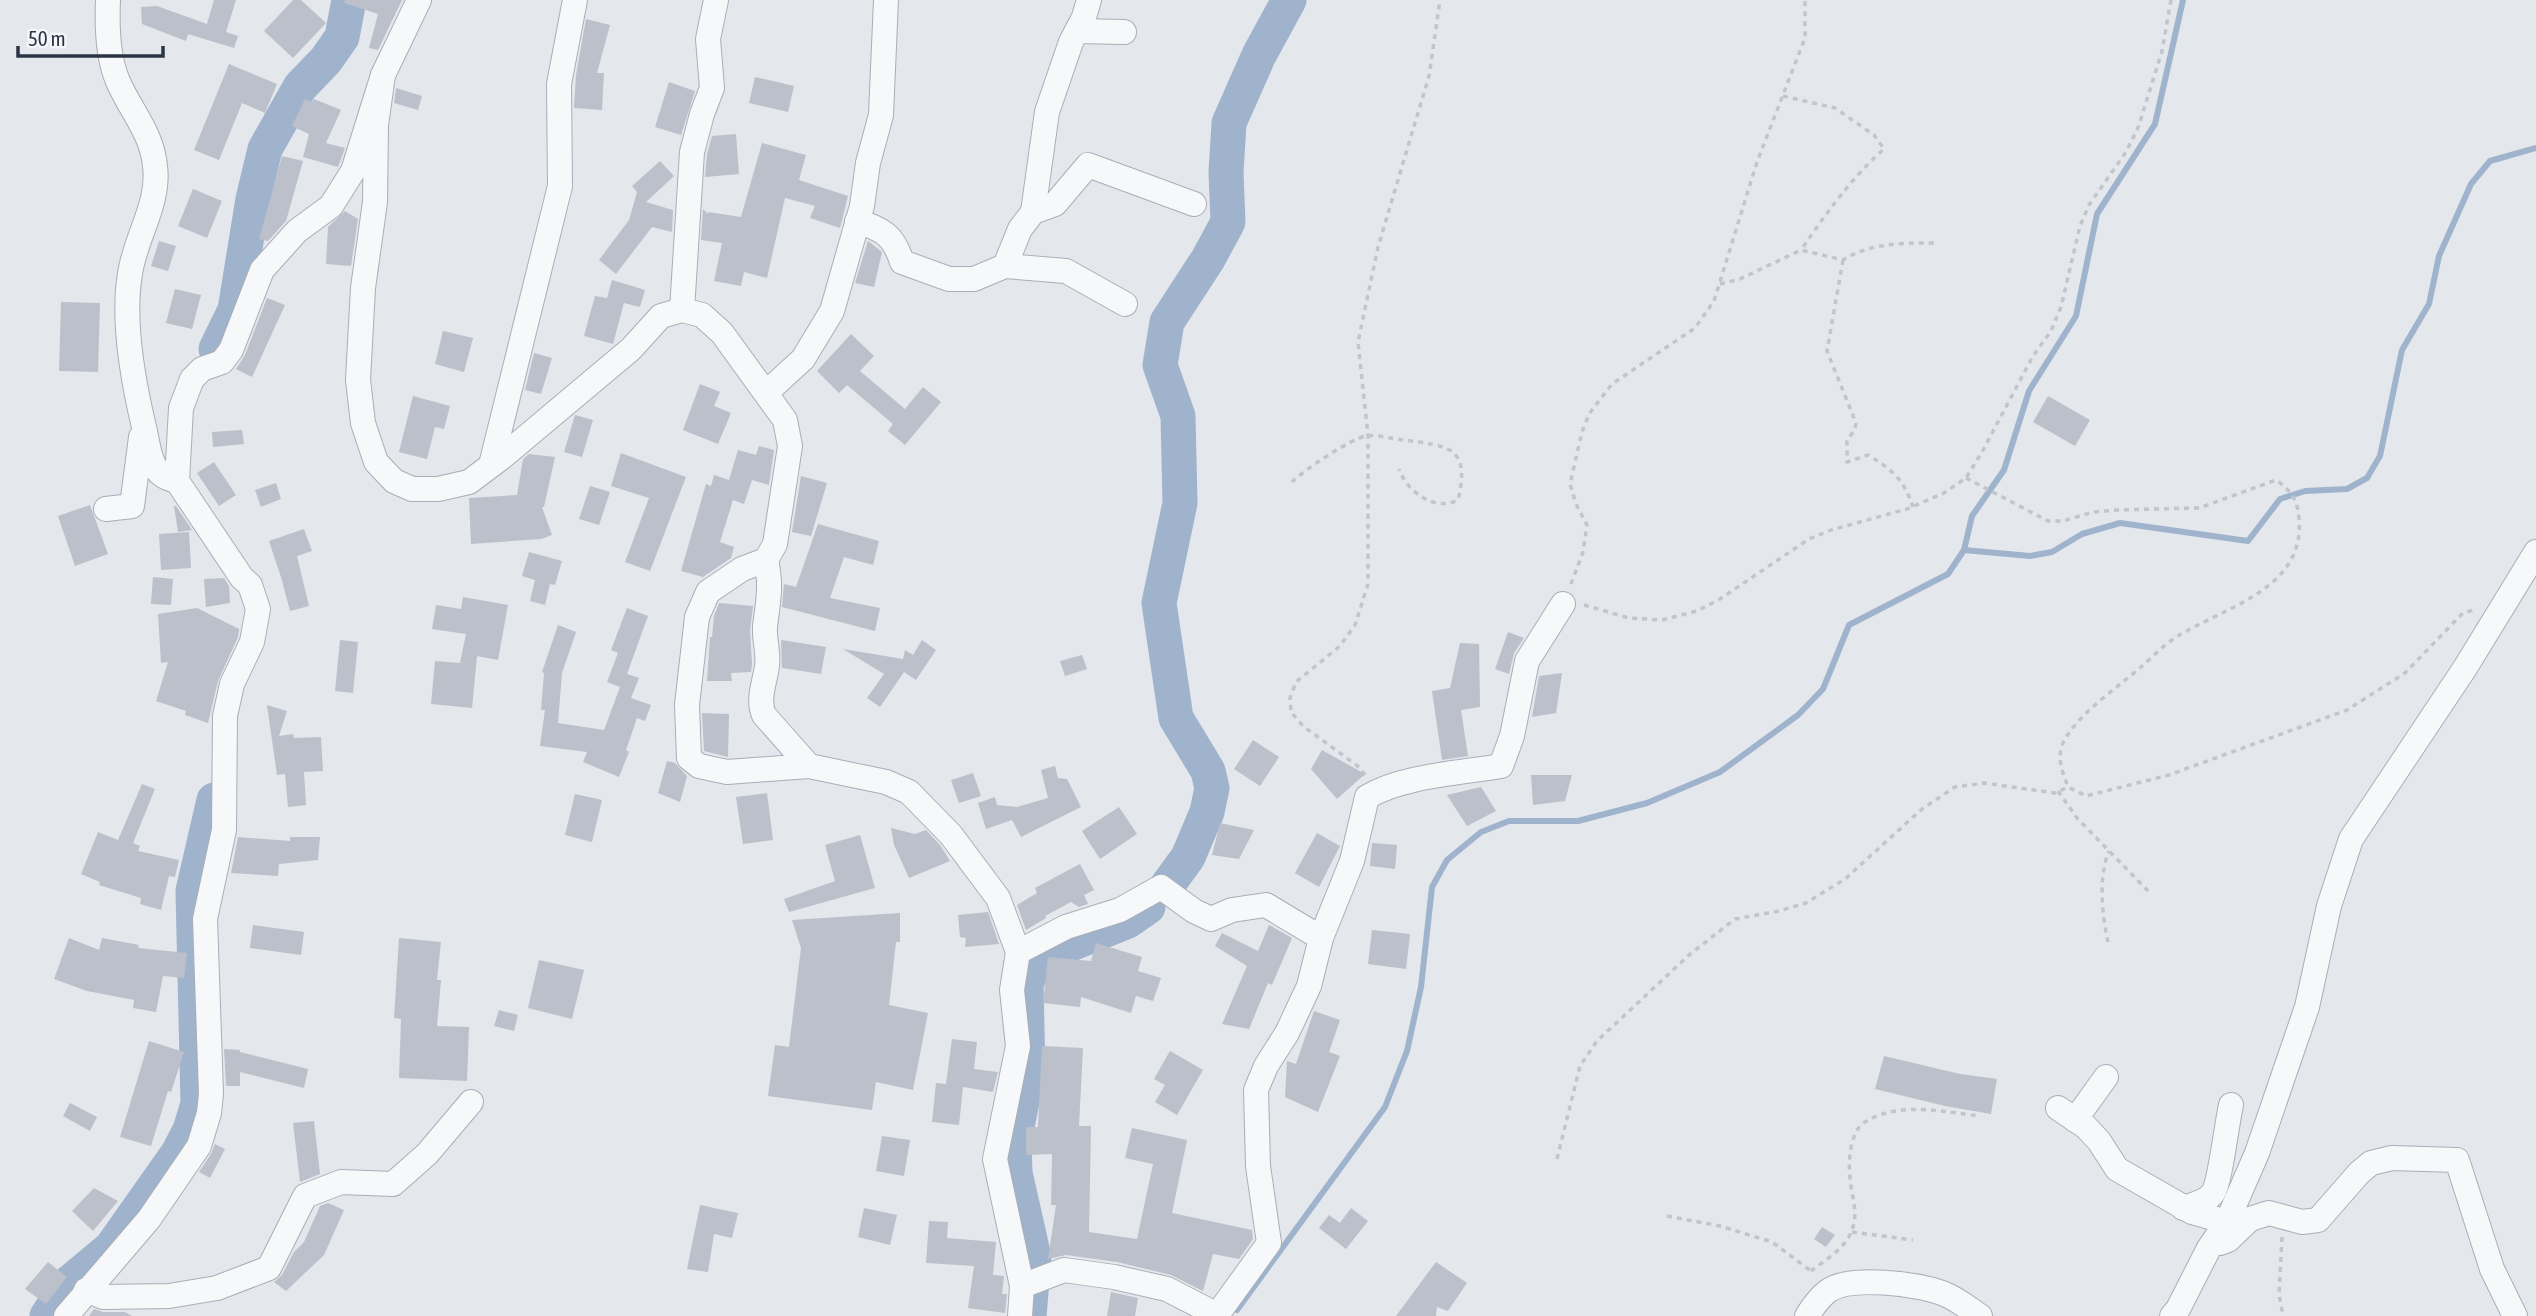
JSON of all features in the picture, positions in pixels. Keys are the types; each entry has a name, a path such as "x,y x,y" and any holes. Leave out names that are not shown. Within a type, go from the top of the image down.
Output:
{"street":[{"path":"108,0 107,25 116,78 149,137 155,167 155,195 133,258 129,278 129,332 133,380 153,465 164,477 177,481"},
{"path":"66,1316 149,1219 199,1146 210,1103 205,919 224,830 225,716 232,684 252,642 258,609 250,585 242,578 177,481 181,408 192,379 202,369 222,362 230,350 262,270 297,231 331,206 353,171 383,75 419,0"},
{"path":"491,466 560,187 559,84 575,0"},
{"path":"682,310 692,152 712,88 708,39 716,0"},
{"path":"767,392 803,359 832,311 862,206 868,163 881,114 886,0"},
{"path":"1005,266 1020,229 1033,212 1047,112 1089,0"},
{"path":"1077,31 1124,32"},
{"path":"383,75 376,125 375,202 363,288 358,380 363,423 376,462 394,481 412,489 438,489 469,482 631,349 661,316 682,310 702,315 722,332 785,420 790,446 775,544 765,560 742,569 708,592 697,617 687,705 689,758 699,766 727,772 809,766 886,782 909,792 951,835 999,898 1018,952 1012,990 1018,1046 995,1159 1031,1282 1020,1316"},
{"path":"1033,212 1055,204 1088,165 1194,204"},
{"path":"857,221 881,229 896,245 902,262 949,279 974,279 1005,266 1066,271 1125,304"},
{"path":"106,509 132,506 143,422"},
{"path":"2178,1314 2209,1248 2227,1222 2257,1153 2307,1007 2329,906 2351,839 2465,668 2536,552"},
{"path":"765,560 770,579 765,628 768,662 761,707 764,715 809,766"},
{"path":"1031,1282 1064,1270 1114,1277 1167,1289 1218,1316 1269,1243 1258,1166 1256,1090 1266,1066 1287,1033 1308,986 1321,938 1352,861 1367,797 1378,790 1412,781 1501,766 1512,736 1527,661 1563,604"},
{"path":"1018,952 1066,927 1120,910 1161,887 1210,919 1231,910 1266,905 1321,938"},
{"path":"2106,1077 2067,1114 2099,1141 2117,1169 2183,1208 2227,1222"},
{"path":"86,1290 103,1297 169,1296 217,1288 269,1268 305,1196 341,1182 393,1184 427,1154 471,1102"},
{"path":"2183,1208 2205,1200 2213,1193 2219,1177 2231,1105"},
{"path":"2209,1248 2228,1240 2250,1219 2269,1213 2302,1223 2318,1220 2359,1172 2371,1163 2392,1158 2457,1160 2492,1269 2515,1316"},
{"path":"1807,1316 1829,1290 1871,1282 1926,1287 1946,1294 1980,1316"}],"path":[{"path":"1378,790 1359,767 1303,726 1291,712 1290,698 1296,682 1340,646 1355,625 1368,584 1368,435 1358,342 1378,247 1429,76 1440,0"},
{"path":"1805,0 1805,38 1758,162 1714,301 1695,328 1612,384 1589,414 1570,484 1576,504 1587,525 1583,552 1563,604 1576,603 1629,618 1662,620 1697,611 1720,600 1809,539 1831,530 1913,507 1944,493 1966,478 2033,356 2051,331 2061,307 2080,226 2089,205 2126,152 2138,128 2162,51 2171,0"},
{"path":"1720,284 1740,279 1801,250 1828,212 1871,160 1884,149 1874,135 1835,108 1783,96"},
{"path":"1801,250 1843,260 1875,246 1938,243"},
{"path":"1843,260 1827,351 1856,423 1847,442 1847,462 1868,455 1882,463 1899,477 1907,489 1913,507"},
{"path":"1292,482 1301,473 1354,440 1368,435 1441,445 1454,451 1460,461 1461,488 1458,500 1448,505 1437,505 1409,488 1399,469"},
{"path":"1966,478 2048,522 2093,512 2199,508 2276,480 2288,488 2298,507 2300,533 2296,551 2285,570 2252,598 2176,637 2080,720 2064,741 2059,761 2068,787 2086,796 2169,775 2347,710 2405,673 2463,613 2480,609 2497,613"},
{"path":"1557,1158 1580,1066 1597,1041 1689,954 1735,919 1779,911 1806,902 1845,879 1922,808 1955,787 1984,782 2055,793 2068,787"},
{"path":"2059,791 2077,818 2149,892"},
{"path":"2108,942 2102,904 2109,851"},
{"path":"1667,1216 1720,1226 1772,1242 1811,1271 1843,1244 1852,1232 1855,1200 1850,1177 1851,1153 1855,1135 1863,1123 1885,1115 1916,1109 1980,1116"},
{"path":"2283,1316 2280,1294 2280,1242 2286,1218"},
{"path":"1852,1232 1913,1240"}],"building":[{"path":"214,0 236,0 226,32 238,36 234,48 188,34 186,41 142,24 141,7 157,6 207,24"},
{"path":"293,0 301,0 326,23 293,58 264,31"},
{"path":"345,0 402,0 378,50 369,48 378,14 344,3"},
{"path":"586,19 610,25 597,73 604,73 602,110 574,108 576,75"},
{"path":"229,64 277,84 265,113 242,103 219,160 194,150"},
{"path":"755,77 794,86 788,112 749,103"},
{"path":"669,82 695,91 681,135 655,127"},
{"path":"396,88 422,96 418,110 394,103"},
{"path":"305,99 312,102 314,99 341,110 326,143 345,148 338,167 303,157 309,134 292,126"},
{"path":"736,134 739,174 705,177 712,136"},
{"path":"762,143 806,155 799,180 848,196 840,228 810,218 815,206 785,198 767,278 744,272 741,286 714,281 722,243 701,240 703,209 708,214 741,217"},
{"path":"282,156 303,161 286,221 268,241 259,239"},
{"path":"660,161 674,176 646,202 673,210 672,232 652,227 616,274 599,260 629,220 637,192 632,186"},
{"path":"193,189 222,201 207,238 178,226"},
{"path":"345,211 358,219 351,266 326,264 328,227"},
{"path":"159,241 176,246 168,271 151,266"},
{"path":"868,241 882,252 874,287 855,283"},
{"path":"612,280 645,290 640,307 624,303 613,344 584,336 595,296 607,298"},
{"path":"175,289 201,295 192,329 166,323"},
{"path":"267,298 285,305 252,377 236,369 245,355"},
{"path":"61,302 100,303 98,372 59,371"},
{"path":"443,331 473,338 464,372 435,364"},
{"path":"851,334 874,356 860,371 905,409 923,387 941,402 905,445 888,431 893,424 847,385 839,393 817,371"},
{"path":"534,353 552,358 541,394 525,390"},
{"path":"700,384 720,392 714,406 731,413 718,444 683,430"},
{"path":"413,396 450,406 444,429 435,427 427,459 399,452"},
{"path":"2048,396 2090,420 2075,446 2033,422"},
{"path":"575,415 593,420 582,457 564,452"},
{"path":"242,430 244,444 213,447 212,432"},
{"path":"759,446 774,450 769,485 752,480 744,504 733,500 720,542 734,547 731,558 703,577 681,571 706,484 711,486 714,475 729,480 738,450 756,455"},
{"path":"621,453 686,477 650,571 625,562 649,498 611,486"},
{"path":"529,454 555,457 542,507 552,535 541,539 471,544 469,498 517,495 523,459"},
{"path":"214,462 236,495 219,506 197,473"},
{"path":"801,476 827,483 811,536 792,532"},
{"path":"276,483 281,499 261,507 255,490"},
{"path":"590,486 610,492 599,525 579,519"},
{"path":"90,505 108,554 75,566 58,516"},
{"path":"176,506 192,530 178,532"},
{"path":"818,524 879,541 873,565 844,557 830,598 880,608 875,631 782,607 784,584 796,587"},
{"path":"304,529 312,551 297,556 309,606 290,611 269,541"},
{"path":"189,532 191,568 161,570 159,534"},
{"path":"529,552 562,561 555,585 550,584 545,605 530,601 535,580 522,576"},
{"path":"153,577 173,579 171,605 151,604"},
{"path":"224,578 229,586 230,603 206,607 204,579"},
{"path":"463,597 508,605 498,660 477,656 472,708 431,704 435,661 460,663 466,634 432,629 436,605 461,609"},
{"path":"719,603 753,606 750,631 751,672 731,673 732,681 707,681 710,637"},
{"path":"197,608 239,629 218,681 208,723 185,715 186,711 156,701 168,662 161,663 158,614"},
{"path":"627,608 648,616 627,674 639,678 631,698 651,705 645,721 637,718 626,750 629,752 619,777 583,762 587,752 540,746 545,710 541,710 542,672 558,625 576,632 562,673 558,723 604,730 620,687 607,682 618,653 611,650"},
{"path":"1508,632 1524,638 1514,653 1509,674 1495,669"},
{"path":"340,640 358,642 353,693 335,691"},
{"path":"781,640 826,647 821,674 782,668"},
{"path":"922,640 936,650 916,680 904,672 880,707 867,698 884,674 843,649 903,659 905,650 913,655"},
{"path":"1460,643 1479,644 1480,707 1461,710 1468,756 1442,760 1432,691 1450,688"},
{"path":"1082,655 1087,669 1065,676 1060,661"},
{"path":"1562,673 1556,713 1532,717 1539,676"},
{"path":"267,705 287,711 279,736 293,734 294,738 321,737 323,771 304,772 306,805 288,807 285,774 277,775"},
{"path":"702,713 729,714 728,757 704,751"},
{"path":"1253,740 1279,757 1260,786 1234,769"},
{"path":"1322,750 1365,774 1337,799 1311,769"},
{"path":"667,761 675,763 687,776 680,802 658,793"},
{"path":"1055,766 1058,778 1067,779 1081,807 1021,837 1012,820 986,829 978,803 995,797 997,805 1017,807 1048,798 1041,770"},
{"path":"973,773 981,796 959,803 951,780"},
{"path":"1531,775 1572,775 1565,801 1533,805"},
{"path":"142,784 155,789 133,843 140,846 138,851 179,860 175,877 169,876 161,910 140,904 141,898 99,885 100,882 81,874 98,832 118,840"},
{"path":"1481,787 1496,811 1467,826 1447,795"},
{"path":"767,793 773,840 743,844 736,797"},
{"path":"575,794 602,800 592,842 565,835"},
{"path":"1119,807 1137,834 1100,859 1082,831"},
{"path":"1220,823 1254,830 1239,859 1212,855"},
{"path":"891,828 915,834 926,830 950,861 909,878 894,845"},
{"path":"1317,833 1340,846 1319,887 1295,873"},
{"path":"860,835 875,888 789,912 784,899 835,881 825,845"},
{"path":"238,837 290,841 290,837 320,837 318,860 279,864 278,876 231,873"},
{"path":"1372,843 1397,845 1395,869 1370,866"},
{"path":"1080,864 1094,890 1084,895 1088,904 1079,907 1071,902 1026,930 1017,905 1037,893 1035,888"},
{"path":"988,912 999,944 965,947 966,938 960,937 958,915"},
{"path":"900,913 900,942 896,942 889,1005 928,1013 913,1090 876,1082 872,1110 768,1096 775,1045 789,1047 801,948 792,920"},
{"path":"253,925 304,932 301,955 250,948"},
{"path":"1269,925 1292,938 1272,985 1268,983 1249,1029 1222,1024 1247,966 1215,946 1222,933 1258,951"},
{"path":"1372,930 1410,934 1406,969 1368,964"},
{"path":"69,938 99,950 102,938 139,945 138,948 187,953 184,978 163,976 156,1012 133,1008 134,1000 87,991 54,979"},
{"path":"399,938 441,942 437,980 441,980 437,1026 469,1027 467,1081 399,1078 401,1019 394,1018"},
{"path":"1096,943 1142,957 1138,971 1161,978 1153,1001 1136,996 1131,1013 1081,997 1080,1007 1043,1003 1048,957 1091,961"},
{"path":"539,960 584,970 572,1019 528,1008"},
{"path":"499,1010 518,1015 514,1031 494,1026"},
{"path":"1314,1011 1340,1020 1329,1052 1340,1056 1318,1112 1285,1097 1287,1061 1296,1064"},
{"path":"952,1039 977,1042 974,1069 998,1072 993,1092 963,1087 959,1125 932,1122 936,1083 946,1084"},
{"path":"149,1041 184,1052 171,1092 168,1091 151,1146 120,1137"},
{"path":"1042,1046 1083,1048 1079,1126 1091,1126 1089,1232 1137,1239 1153,1164 1125,1158 1132,1128 1187,1140 1172,1213 1252,1230 1253,1239 1239,1259 1213,1254 1203,1291 1171,1275 1117,1262 1066,1255 1048,1259 1056,1205 1051,1205 1052,1154 1026,1155 1026,1127 1038,1127"},
{"path":"224,1049 240,1050 308,1069 304,1088 240,1072 240,1086 226,1086"},
{"path":"1170,1051 1203,1070 1177,1115 1155,1102 1165,1085 1154,1079"},
{"path":"1884,1056 1960,1074 1997,1079 1991,1114 1875,1089"},
{"path":"70,1103 97,1117 90,1131 63,1116"},
{"path":"314,1121 320,1174 300,1182 293,1123"},
{"path":"882,1136 910,1140 904,1176 876,1171"},
{"path":"215,1144 225,1149 210,1178 199,1172"},
{"path":"94,1188 118,1201 93,1231 72,1211"},
{"path":"328,1203 344,1210 324,1255 286,1291 274,1282 282,1275 294,1252 304,1242 320,1206"},
{"path":"700,1205 738,1213 732,1238 714,1234 708,1272 687,1269"},
{"path":"864,1208 897,1215 890,1245 858,1237"},
{"path":"1351,1208 1368,1221 1346,1249 1319,1228 1329,1215 1340,1223"},
{"path":"929,1221 948,1222 947,1238 996,1242 993,1275 1004,1276 1002,1294 1007,1294 1005,1313 968,1308 974,1266 926,1263"},
{"path":"1822,1227 1835,1235 1826,1247 1814,1239"},
{"path":"48,1262 67,1277 46,1304 25,1289"},
{"path":"1436,1262 1467,1283 1448,1311 1437,1307 1436,1316 1396,1316"},
{"path":"1111,1292 1138,1298 1135,1316 1107,1316"},
{"path":"94,1309 103,1312 125,1312 132,1316 89,1316"}],"waterway":[{"path":"216,349 235,310 253,199 265,149 300,87 326,60 342,37 349,0"},
{"path":"1167,886 1188,857 1207,812 1212,788 1208,771 1176,718 1159,603 1180,503 1178,416 1160,365 1167,322 1208,259 1228,222 1226,172 1229,123 1259,55 1289,0"},
{"path":"1237,1310 1385,1107 1407,1051 1421,987 1432,887 1447,860 1481,832 1509,821 1578,821 1647,803 1720,772 1798,715 1823,689 1849,625 1948,574 1964,550 1972,516 2004,470 2029,391 2076,316 2097,214 2155,124 2183,0"},
{"path":"1964,550 2030,556 2052,552 2082,534 2120,523 2248,541 2280,499 2305,491 2347,489 2367,478 2380,456 2402,350 2429,304 2439,256 2471,184 2490,161 2536,148"},
{"path":"47,1316 69,1283 111,1248 178,1153 190,1130 198,1104 193,891 214,800"},
{"path":"1029,1316 1034,1257 1015,1173 1014,1141 1028,1072 1026,985 1033,966 1051,952 1128,921 1148,907"}]}
